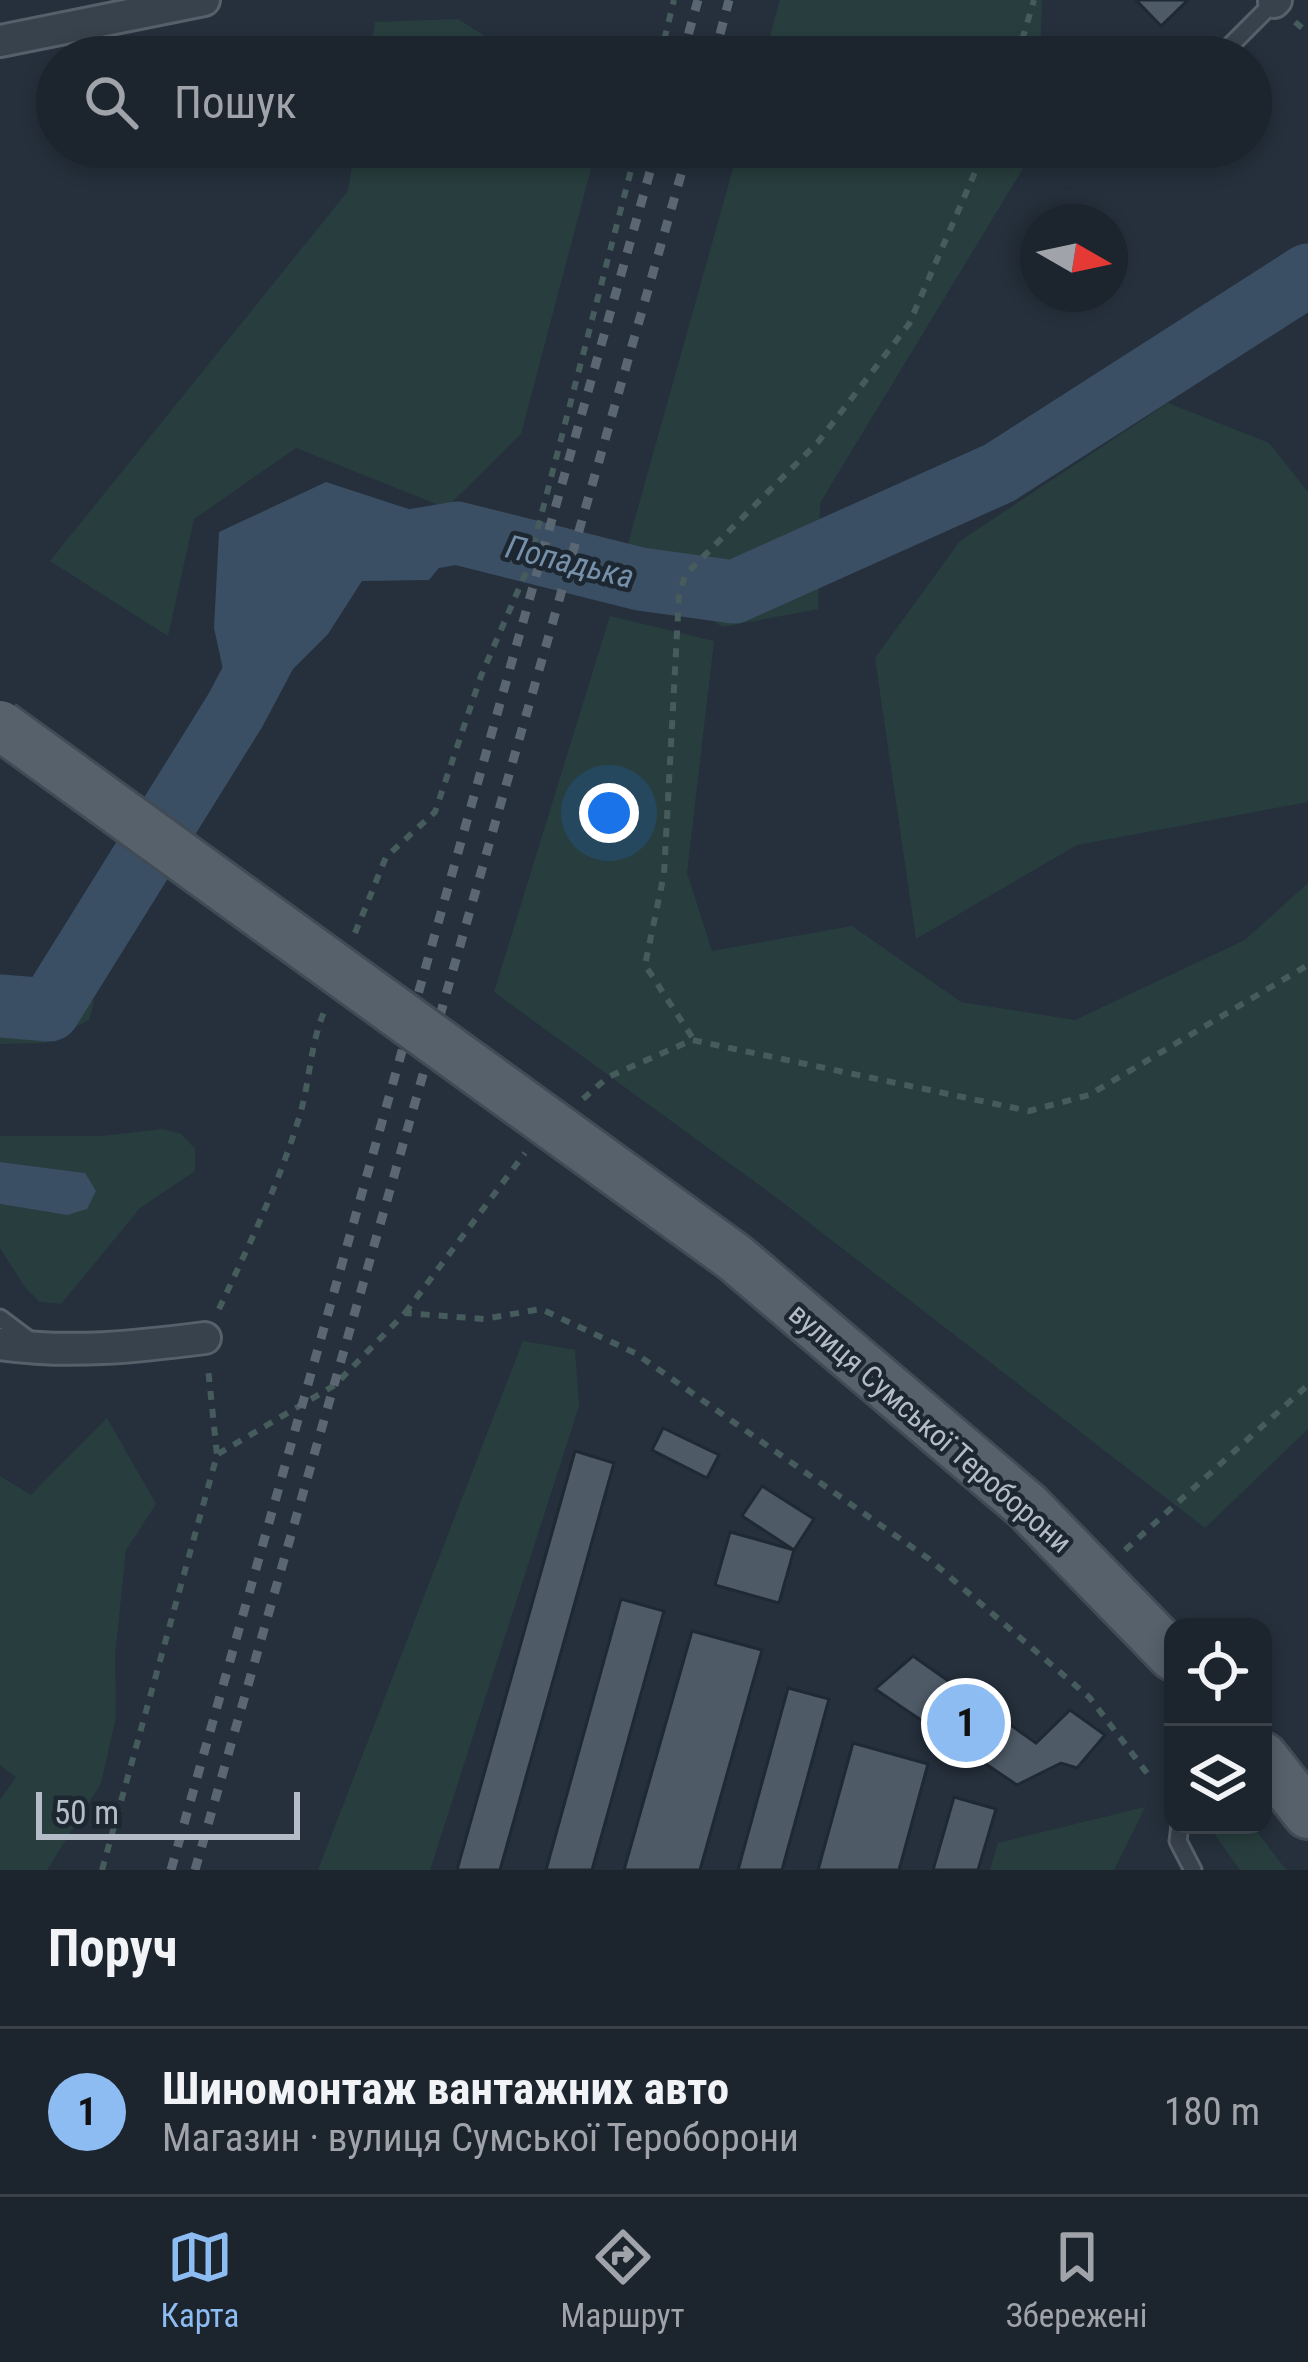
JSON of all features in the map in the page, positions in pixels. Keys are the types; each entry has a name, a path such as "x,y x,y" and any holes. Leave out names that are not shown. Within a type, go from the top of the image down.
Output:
{"main road":[{"name":"вулиця Сумської Тероборони","path":"0,725 734,1257 1027,1506 1164,1647"},
{"path":"1272,1768 1308,1814"}],"street":[{"path":"0,41 204,0"},
{"path":"0,1344 42,1350 113,1350 206,1338"}],"lane":[{"path":"1240,36 1275,1"},
{"path":"0,1318 42,1350"},
{"path":"1179,1834 1193,1870"}],"path":[{"path":"665,36 674,0"},
{"path":"1023,36 1034,0"},
{"path":"526,570 632,168"},
{"path":"692,1037 645,965 664,874 685,575 818,442 909,324 977,168"},
{"path":"576,1106 608,1077 692,1040 1029,1111 1089,1095 1308,965"},
{"path":"217,1455 334,1385 405,1313 528,1149"},
{"path":"405,1313 484,1319 541,1310 635,1353 928,1559 1090,1698 1150,1778"},
{"path":"102,1870 217,1455 206,1338"},
{"path":"1096,1577 1308,1385"}],"green space":[{"path":"780,0 1042,0 1041,36 770,36"},
{"path":"458,19 485,36 373,36 375,22"},
{"path":"352,168 591,168 521,434 446,508 296,448 194,519 168,636 50,561 348,191"},
{"path":"733,168 1023,168 820,503 818,609 722,627 625,554"},
{"path":"1168,403 1269,443 1308,492 1308,802 1077,845 916,939 875,658 960,541"},
{"path":"610,616 714,641 687,873 712,951 852,926 961,1002 1075,1020 1245,940 1308,883 1308,1429 1205,1528 777,1198 494,992"},
{"path":"0,980 94,1001 89,1020 45,1043 0,1044"},
{"path":"163,1129 181,1134 195,1149 195,1171 140,1208 61,1304 40,1302 0,1248 0,1204 67,1215 84,1173 0,1162 0,1136 102,1136"},
{"path":"523,1341 575,1350 579,1406 430,1870 318,1870"},
{"path":"107,1418 156,1504 126,1550 115,1655 116,1717 101,1783 47,1870 0,1870 0,1800 16,1777 0,1765 0,1476 31,1495"},
{"path":"1145,1807 1114,1870 990,1870 998,1843"},
{"path":"1214,1834 1259,1834 1286,1870 1240,1870"}],"water":[{"path":"326,482 430,516 457,533 450,554 429,580 362,581 328,634 254,708 240,714 231,706 214,628 219,532"},
{"path":"0,1162 85,1173 96,1191 87,1209 67,1215 0,1204"}],"building":[{"path":"1136,0 1187,0 1187,1 1161,26"},
{"path":"663,1428 719,1455 707,1478 652,1450"},
{"path":"575,1451 614,1463 500,1870 457,1870"},
{"path":"762,1486 814,1519 794,1550 742,1516"},
{"path":"730,1532 794,1550 779,1603 715,1585"},
{"path":"621,1599 664,1611 592,1870 546,1870"},
{"path":"692,1631 762,1650 700,1870 624,1870"},
{"path":"913,1656 1036,1743 1070,1710 1105,1735 1077,1768 1061,1763 1017,1785 875,1689"},
{"path":"788,1688 829,1699 782,1870 738,1870"},
{"path":"853,1743 928,1764 899,1870 818,1870"},
{"path":"954,1797 996,1809 978,1870 933,1870"}],"waterway":[{"name":"Попадька","path":"375,547 457,533 640,579 734,592 999,473 1308,275"},
{"name":"Попадька","path":"0,1006 49,1010 235,711 276,634"}],"railway":[{"path":"688,36 698,0"},
{"path":"720,36 729,0"},
{"path":"171,1870 651,168"},
{"path":"195,1870 683,168"}],"place":[{"name":"Шиномонтаж вантажних авто","path":"966,1723"}]}
